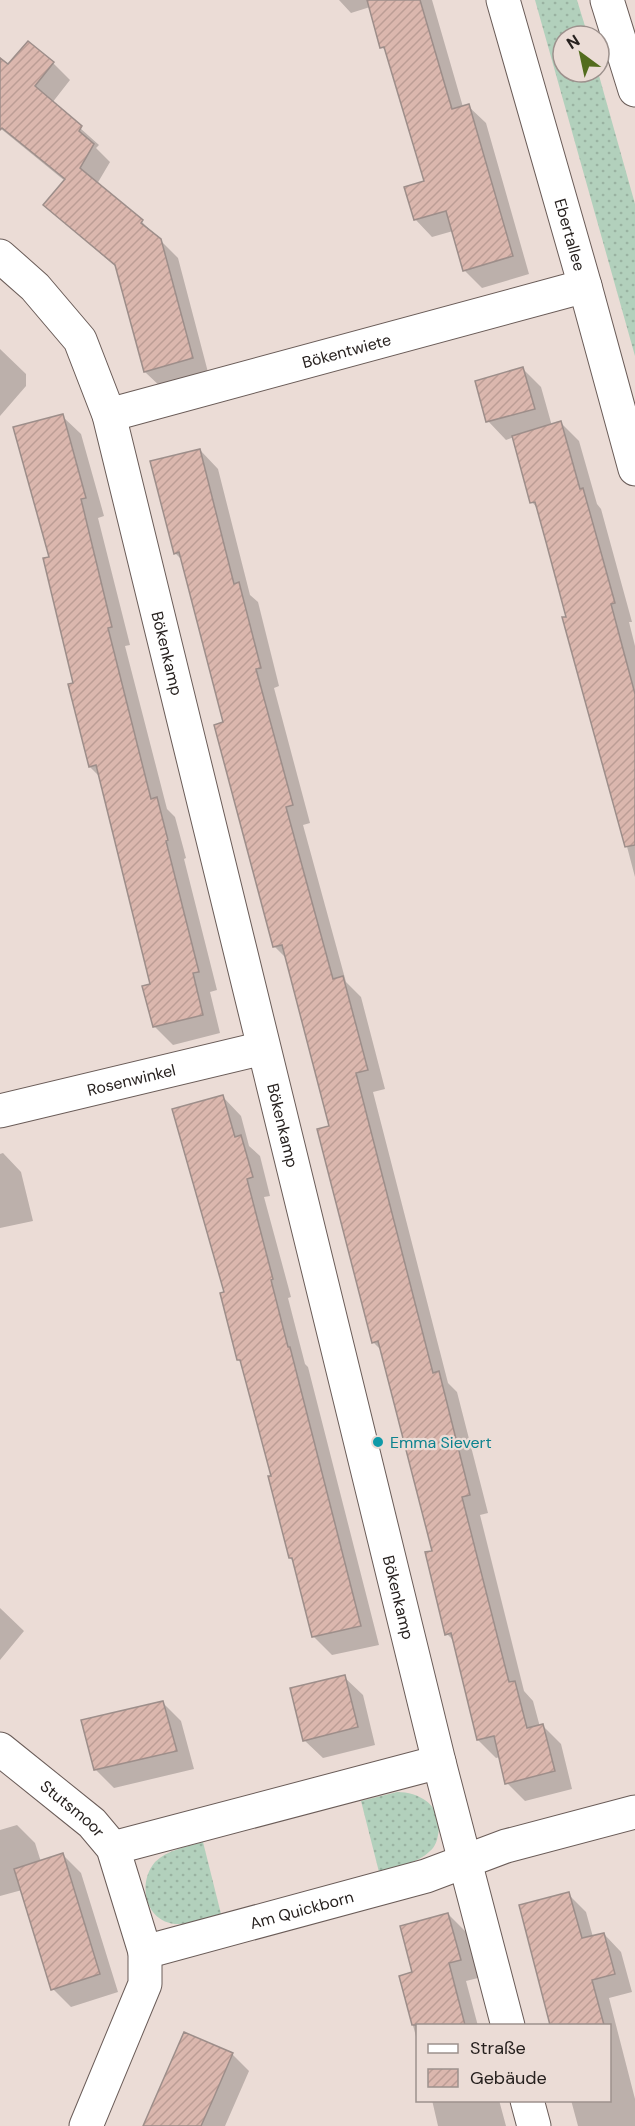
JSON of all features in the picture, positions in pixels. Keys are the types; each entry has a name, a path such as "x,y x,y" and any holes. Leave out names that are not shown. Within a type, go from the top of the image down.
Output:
{"street":[{"name":"Ebertallee","path":"503,0 635,470"},
{"path":"607,0 635,90"},
{"name":"Bökenkamp","path":"0,256 35,287 80,340 109,415 439,1762 508,2024"},
{"name":"Bökentwiete","path":"109,415 585,286"},
{"name":"Rosenwinkel","path":"0,1111 263,1048"},
{"name":"Stutsmoor","path":"0,1749 92,1823 113,1848 145,1952"},
{"path":"113,1848 439,1762"},
{"name":"Am Quickborn","path":"145,1952 426,1876 506,1846 635,1812"},
{"path":"86,2126 145,1984 145,1952"},
{"path":"528,2102 534,2126"}],"green space":[{"path":"535,0 577,0 584,24 551,24 551,57"},
{"path":"559,84 601,84 635,204 635,356"},
{"path":"397,1792 415,1795 429,1803 438,1817 438,1837 432,1849 419,1859 379,1872 361,1801"},
{"path":"203,1842 221,1914 187,1923 175,1924 165,1921 151,1909 147,1900 146,1880 149,1871 155,1862 165,1855"}],"building":[{"path":"367,0 420,0 452,109 469,104 513,256 463,271 446,211 414,220 404,187 424,181 384,47 380,48"},
{"path":"28,41 54,62 35,86 82,126 79,131 94,144 80,168 143,220 141,223 161,239 193,358 144,372 115,265 43,205 65,179 2,128 0,130 0,58 8,64"},
{"path":"523,367 535,409 486,422 475,381"},
{"path":"63,414 86,498 81,499 112,627 108,628 151,799 157,797 199,972 193,973 203,1015 153,1027 142,986 150,984 96,765 89,767 68,684 73,683 43,558 49,557 13,427"},
{"path":"561,421 580,489 583,488 615,603 611,604 635,694 635,845 625,847 562,617 566,617 546,542 535,502 530,503 512,436"},
{"path":"200,449 234,584 239,582 261,668 256,669 293,805 286,807 333,979 343,976 368,1070 356,1073 433,1373 439,1371 470,1495 462,1497 509,1682 515,1681 527,1728 543,1724 555,1771 505,1784 494,1736 477,1740 451,1633 445,1635 425,1552 432,1551 378,1341 372,1343 317,1129 329,1126 282,945 273,947 214,725 223,722 179,552 174,554 150,461"},
{"path":"223,1095 235,1137 241,1135 253,1177 247,1179 273,1279 271,1280 361,1626 312,1637 292,1558 289,1558 268,1476 271,1476 240,1360 237,1360 220,1293 224,1292 172,1109"},
{"path":"345,1675 358,1727 303,1741 290,1688"},
{"path":"163,1701 177,1751 94,1770 81,1720"},
{"path":"63,1853 100,1974 51,1990 14,1869"},
{"path":"569,1892 582,1938 604,1933 615,1974 592,1980 604,2024 550,2024 519,1905"},
{"path":"448,1913 461,1960 449,1963 465,2024 412,2025 399,1976 412,1972 400,1926"},
{"path":"184,2032 233,2053 214,2097 201,2126 143,2126"}],"place":[{"name":"Emma Sievert","path":"378,1442"}]}
